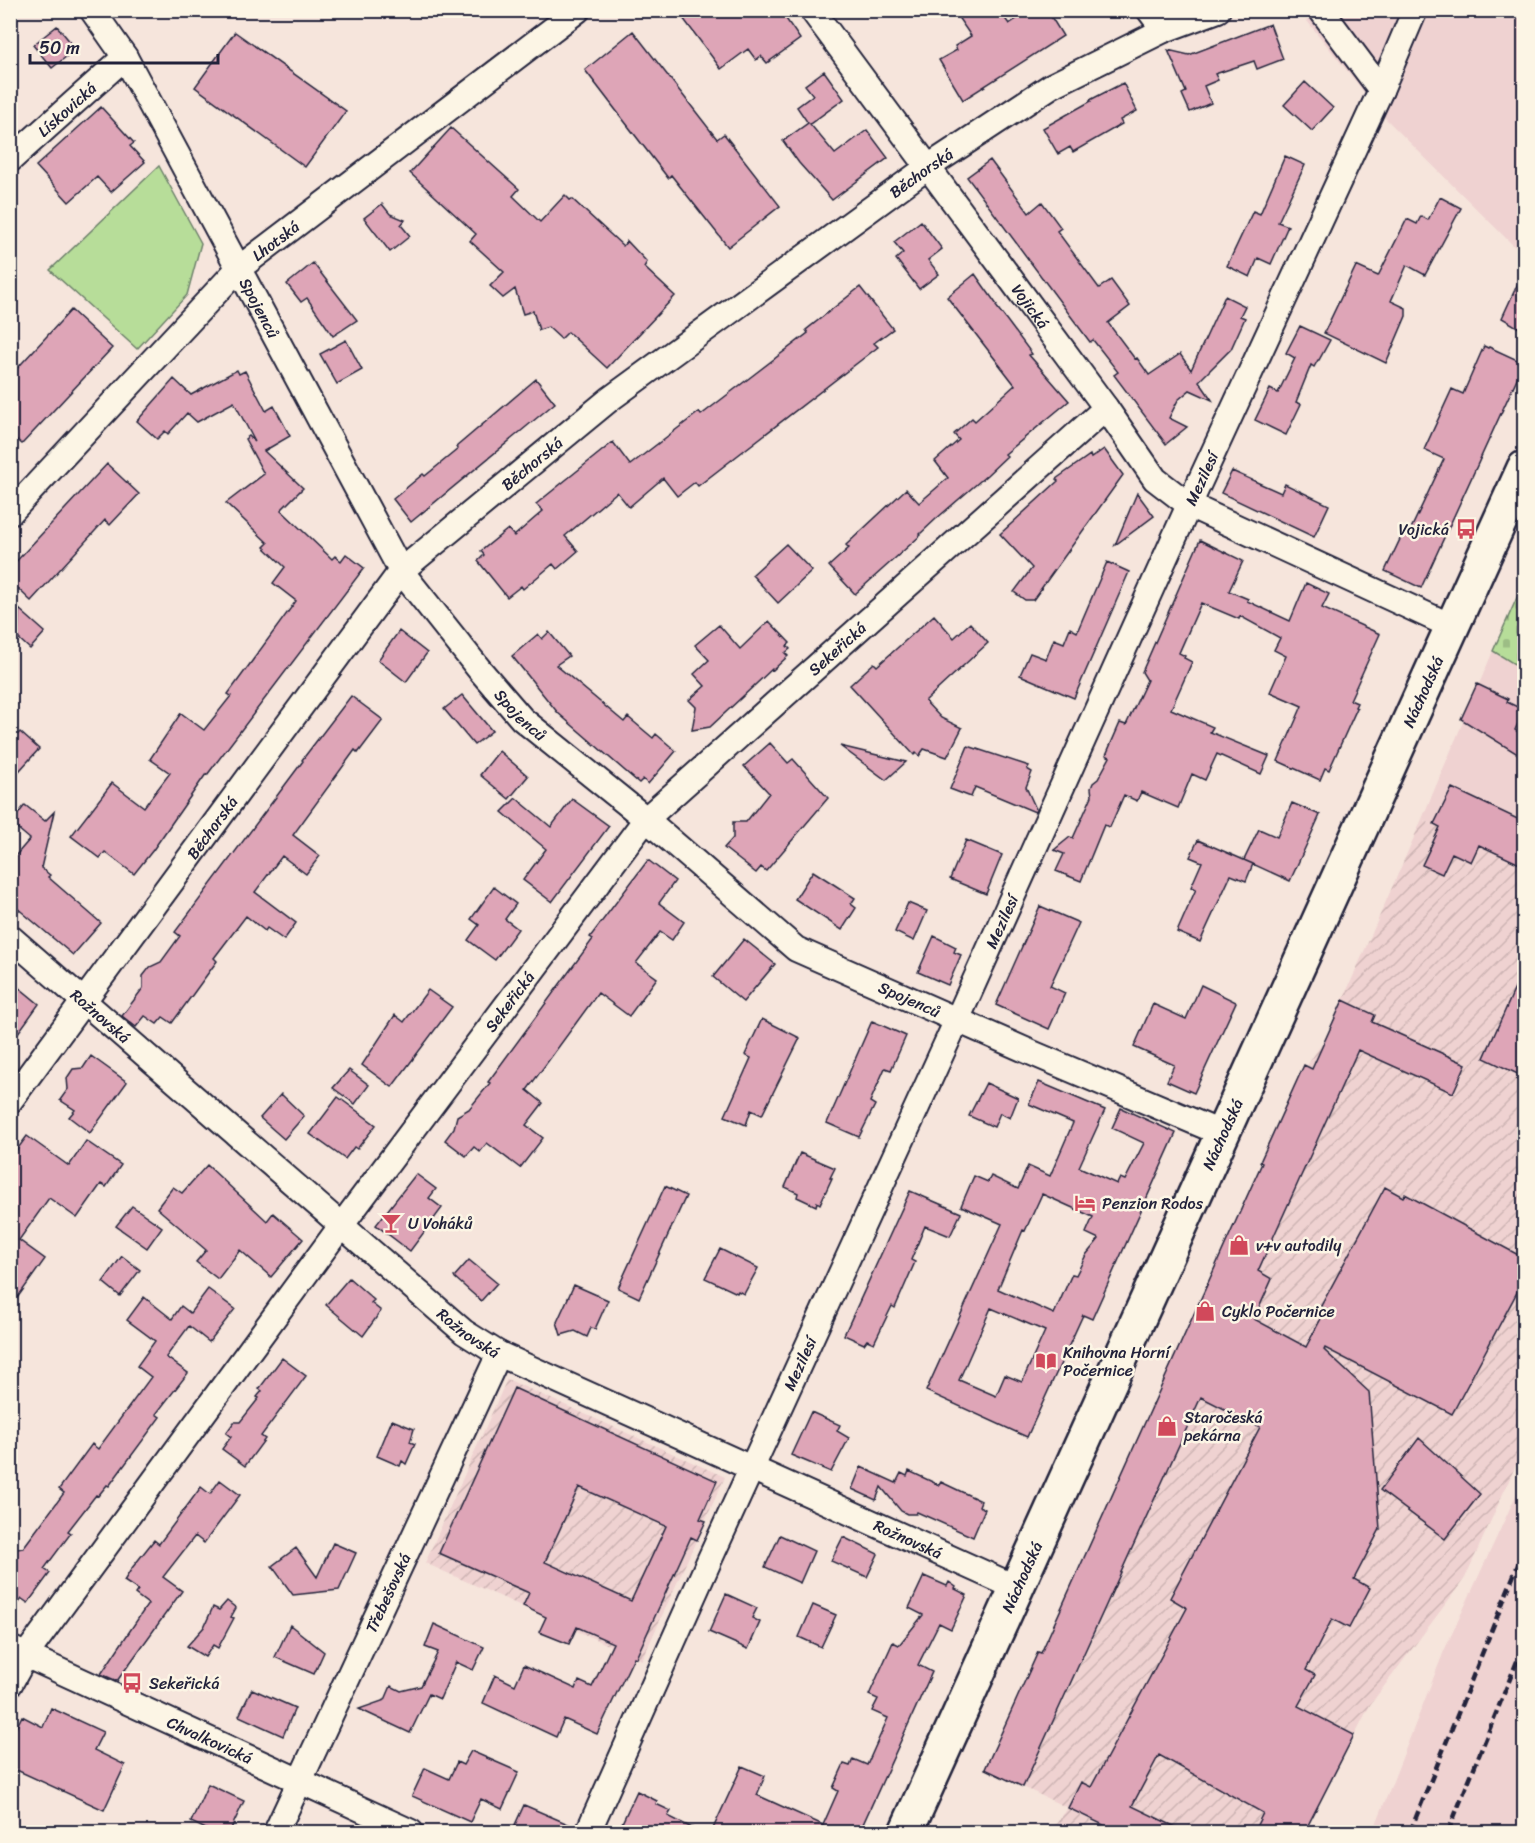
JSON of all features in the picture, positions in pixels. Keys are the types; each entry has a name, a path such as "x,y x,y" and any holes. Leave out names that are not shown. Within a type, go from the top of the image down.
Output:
{"main road":[{"name":"Náchodská","path":"906,1833 1524,468"}],"street":[{"name":"Spojenců","path":"92,10 125,57 401,572 522,719 646,819 796,949 1223,1134"},
{"name":"Lhotská","path":"10,513 238,269 578,10"},
{"name":"Vojická","path":"812,10 1106,408 1155,479 1188,506 1452,627"},
{"path":"1149,10 1164,30"},
{"name":"Běchorská","path":"10,1101 401,572 610,399 927,167 1051,86 1164,30 1218,10"},
{"path":"1321,10 1381,90"},
{"name":"Mezilesí","path":"588,1833 1188,506 1381,90 1415,10"},
{"name":"Lískovická","path":"10,160 125,57"},
{"name":"Sekeřická","path":"10,1684 18,1651 646,819 1106,408"},
{"name":"Rožnovská","path":"10,937 464,1332 499,1354 1017,1588"},
{"name":"Třebešovská","path":"276,1833 499,1354"},
{"name":"Chvalkovická","path":"18,1651 411,1833"}],"shaded area":[{"path":"1299,11 1524,11 1524,256 1386,119"},
{"path":"1493,651 1524,670 1524,867 1422,819"},
{"path":"1422,819 1524,867 1524,1447 1465,1578 1370,1705 1304,1832 1050,1832 1068,1808 1023,1787 1343,1084 1306,1067 1327,1036"},
{"path":"507,1379 725,1477 642,1660 425,1563"},
{"path":"1524,1478 1524,1832 1373,1832 1444,1651"}],"green space":[{"path":"159,166 201,243 187,295 137,349 50,270"},
{"path":"1524,582 1524,670 1493,651"}],"building":[{"path":"677,10 780,10 800,39 767,63 761,56 756,60 748,49 721,69"},
{"path":"953,10 999,10 1009,24 1030,10 1047,10 1063,36 963,100 939,60 957,50 955,46 971,36"},
{"path":"1270,24 1283,59 1257,69 1254,61 1215,74 1218,80 1204,86 1211,103 1190,112 1182,94 1186,92 1168,50 1189,55"},
{"path":"57,26 76,49 52,68 33,45"},
{"path":"633,31 717,139 724,134 780,206 728,247 671,175 668,178 585,70"},
{"path":"235,32 346,111 305,167 195,87"},
{"path":"824,71 844,99 810,124 835,154 867,130 888,158 832,200 783,141 808,123 797,107 813,95 805,85"},
{"path":"1305,82 1333,108 1312,131 1284,105"},
{"path":"1123,83 1137,111 1120,120 1122,124 1073,152 1070,147 1058,154 1043,128"},
{"path":"101,107 134,143 130,146 145,162 111,192 97,177 69,202 36,166"},
{"path":"451,128 519,189 513,196 540,222 565,195 623,246 627,241 647,262 644,267 675,296 607,368 568,332 561,339 548,327 539,330 533,311 523,314 515,289 503,298 490,286 504,272 470,241 476,234 410,173"},
{"path":"1285,156 1305,165 1278,222 1288,226 1271,264 1258,258 1250,277 1227,266 1253,211 1260,214"},
{"path":"990,160 1029,213 1042,202 1061,228 1057,231 1099,288 1111,280 1130,306 1108,323 1149,375 1180,354 1191,370 1225,296 1245,306 1240,316 1245,318 1231,349 1199,381 1212,400 1190,390 1178,400 1169,418 1187,427 1166,444 1114,375 1118,372 1093,340 1090,342 967,177"},
{"path":"1440,197 1461,208 1425,275 1407,265 1391,301 1406,308 1406,316 1386,363 1324,333 1356,266 1378,276 1407,219 1417,224 1421,216 1428,220"},
{"path":"382,204 390,214 405,220 401,225 410,236 390,252 364,218"},
{"path":"921,221 942,249 928,260 939,274 919,289 896,259 903,253 894,242"},
{"path":"313,263 357,320 333,336 307,298 301,302 287,284"},
{"path":"1524,270 1524,331 1502,318"},
{"path":"975,274 1032,354 1029,355 1069,401 1005,454 1007,456 987,475 855,594 829,566 849,548 846,545 906,489 919,503 948,478 935,461 959,440 954,434 972,418 975,421 1015,385 947,297"},
{"path":"860,287 893,329 874,343 878,347 698,486 695,482 677,496 663,478 629,507 617,492 565,536 578,551 557,569 553,564 523,589 521,586 507,597 478,561 484,555 481,551 508,529 514,536 543,511 536,504 613,442 630,465 699,412 701,415 808,333 806,330"},
{"path":"71,310 112,348 22,444 10,434 10,376"},
{"path":"1300,326 1330,340 1314,367 1311,365 1296,402 1301,404 1286,435 1255,420 1270,389 1278,393 1295,358 1286,353"},
{"path":"346,340 362,370 337,384 320,354"},
{"path":"1484,346 1524,363 1421,588 1385,571 1404,531 1409,533 1444,459 1424,450 1452,389 1463,394"},
{"path":"237,370 239,374 245,371 266,411 274,406 290,436 264,451 303,488 281,510 332,559 335,556 341,561 346,554 364,568 206,774 134,874 105,852 100,858 71,836 112,783 144,807 170,773 150,759 181,713 204,730 231,696 228,694 296,601 273,583 285,567 264,547 268,543 226,503 264,474 245,439 249,436 255,442 234,402 197,422 187,413 168,434 165,431 157,439 137,421 174,379 191,395"},
{"path":"536,379 555,403 411,522 393,499 458,449 456,447"},
{"path":"1104,449 1123,475 1033,600 1025,600 1014,592 1032,568 1000,534 1058,481 1056,479 1090,455 1091,458"},
{"path":"107,464 139,494 110,525 105,520 31,601 10,581 10,568"},
{"path":"1232,471 1281,493 1285,484 1329,505 1314,537 1221,493"},
{"path":"1137,493 1154,516 1115,545"},
{"path":"1200,540 1243,561 1229,591 1248,599 1247,601 1290,621 1306,583 1329,594 1322,608 1380,634 1350,700 1357,703 1355,707 1357,708 1329,770 1325,768 1320,780 1278,761 1302,706 1270,692 1286,656 1274,650 1280,638 1240,616 1239,619 1201,603 1179,653 1192,662 1171,709 1213,727 1210,732 1269,756 1261,774 1217,754 1205,780 1192,774 1178,808 1141,792 1137,801 1124,795 1110,827 1104,825 1081,881 1056,871 1064,854 1054,850 1070,837 1073,838 1092,796 1093,783 1098,779 1110,757 1106,755 1120,723 1126,725 1147,680 1142,672"},
{"path":"786,544 812,571 778,603 752,575"},
{"path":"1107,562 1129,572 1074,698 1020,675 1030,653 1046,659 1054,639 1064,643 1070,628 1077,632"},
{"path":"19,609 45,632 30,649 18,638"},
{"path":"934,615 954,638 970,623 988,643 925,701 941,718 962,728 947,757 924,749 919,756 916,753 914,755 850,685 874,663 877,666"},
{"path":"769,621 790,643 787,646 790,649 785,653 788,656 710,727 692,730 696,707 689,700 705,686 694,674 709,660 695,645 719,625 740,649"},
{"path":"399,631 427,653 406,682 378,660"},
{"path":"549,632 569,656 556,665 624,722 628,717 653,738 656,734 676,751 648,784 643,779 639,783 558,713 512,656 538,634 542,639"},
{"path":"1477,684 1508,699 1507,702 1524,710 1515,730 1524,736 1524,758 1461,719"},
{"path":"462,695 492,731 474,745 444,709"},
{"path":"351,696 383,720 358,753 355,750 293,835 320,856 306,874 282,856 255,892 296,923 284,940 267,928 265,931 246,916 214,958 217,961 172,1023 163,1017 157,1024 145,1016 136,1027 122,1016 143,988 143,976 150,967 161,962 180,936 175,932"},
{"path":"20,732 39,749 10,781 10,742"},
{"path":"770,743 788,763 793,759 828,798 766,871 761,867 756,873 724,848 733,838 733,822 746,822 769,793 744,766"},
{"path":"840,746 906,762 886,780"},
{"path":"968,746 1029,766 1027,769 1032,772 1026,787 1036,809 1035,812 975,787 971,797 950,789"},
{"path":"499,751 528,776 509,799 480,775"},
{"path":"1452,788 1524,822 1524,866 1479,845 1471,862 1452,853 1442,874 1422,865 1440,827 1434,824"},
{"path":"516,798 551,827 572,799 609,826 552,902 523,880 546,849 502,812"},
{"path":"1292,803 1320,815 1290,881 1244,860 1259,829 1277,837"},
{"path":"25,805 45,821 54,812 41,868 50,875 48,877 101,923 73,955 10,902 10,862 30,839 11,823"},
{"path":"966,840 1002,855 986,894 950,879"},
{"path":"1198,840 1253,864 1246,881 1231,875 1200,942 1177,932 1196,889 1191,887 1202,862 1190,857"},
{"path":"648,860 675,881 659,903 684,922 672,940 660,932 636,963 657,978 629,1016 598,993 527,1090 543,1103 526,1125 543,1138 520,1168 487,1143 480,1152 474,1147 466,1156 445,1140 454,1128 457,1116 469,1109 490,1083 488,1082 593,939 590,937"},
{"path":"813,871 855,898 851,904 856,908 842,930 795,899"},
{"path":"494,887 516,904 505,919 518,929 495,960 468,940 479,925 471,919"},
{"path":"908,903 927,911 914,941 895,932"},
{"path":"1040,906 1079,923 1050,986 1065,993 1049,1029 996,1005"},
{"path":"934,936 956,947 954,952 961,955 948,985 918,972"},
{"path":"744,939 775,964 743,1002 713,977"},
{"path":"1524,968 1524,1077 1484,1058"},
{"path":"10,980 39,1004 10,1044"},
{"path":"1201,985 1236,1002 1194,1093 1167,1081 1174,1065 1134,1047 1153,1004 1186,1019"},
{"path":"428,990 452,1007 392,1087 362,1065 395,1015 404,1022"},
{"path":"1343,1000 1375,1015 1372,1022 1466,1064 1453,1093 1358,1050 1258,1271 1272,1279 1254,1319 1306,1347 1326,1309 1321,1306 1385,1187 1403,1197 1405,1194 1524,1258 1524,1279 1452,1414 1325,1348 1324,1350 1369,1392 1380,1529 1354,1579 1370,1588 1349,1628 1332,1619 1306,1670 1315,1675 1298,1706 1354,1735 1304,1833 1253,1833 1263,1813 1159,1755 1132,1806 1188,1833 1120,1833 1068,1808 1081,1782 1091,1787 1187,1608 1170,1598 1260,1427 1201,1397 1023,1787 985,1769 1038,1652 1041,1653 1304,1065 1312,1069"},
{"path":"762,1019 800,1038 762,1115 751,1110 746,1125 725,1116 751,1058 745,1055"},
{"path":"872,1021 906,1036 891,1070 885,1068 870,1102 875,1105 859,1137 827,1123"},
{"path":"91,1056 127,1082 90,1133 69,1117 75,1110 60,1100 68,1089 67,1078 73,1069 83,1068"},
{"path":"349,1070 369,1085 355,1104 333,1088"},
{"path":"1039,1082 1105,1110 1079,1167 1117,1184 1120,1178 1125,1180 1144,1143 1112,1128 1121,1108 1176,1133 1092,1319 1083,1315 1027,1437 926,1391 1002,1224 961,1206 974,1176 988,1182 991,1176 1018,1189 1028,1166 1050,1176 1073,1123 1029,1104","holes":["1042,1194 1093,1217 1086,1233 1099,1239 1086,1255 1076,1275 1072,1274 1054,1314 998,1289 1023,1230 1025,1231","991,1308 1045,1331 1022,1382 1005,1375 996,1396 959,1380"]},
{"path":"986,1083 1018,1098 1010,1118 1000,1113 994,1127 969,1116"},
{"path":"281,1094 304,1116 284,1139 260,1118"},
{"path":"338,1097 376,1125 357,1149 354,1147 345,1159 310,1134"},
{"path":"27,1136 69,1166 86,1141 121,1165 106,1187 101,1184 77,1218 49,1198 19,1240 45,1259 10,1308 10,1159"},
{"path":"800,1153 835,1168 820,1204 817,1202 816,1206 797,1197 798,1193 785,1187"},
{"path":"207,1165 267,1221 273,1213 303,1239 271,1277 240,1250 218,1279 196,1262 206,1250 157,1208 173,1187 182,1193"},
{"path":"416,1174 436,1189 429,1198 442,1208 410,1251 376,1225"},
{"path":"665,1186 686,1196 639,1298 618,1288"},
{"path":"910,1191 961,1213 950,1236 925,1226 911,1260 915,1262 895,1308 892,1306 874,1343 867,1340 864,1344 844,1335"},
{"path":"132,1206 162,1227 147,1248 116,1226"},
{"path":"720,1249 758,1268 744,1294 705,1278"},
{"path":"122,1256 140,1270 120,1296 103,1282"},
{"path":"469,1260 497,1283 481,1301 454,1277"},
{"path":"349,1278 374,1300 371,1303 381,1311 363,1336 326,1305"},
{"path":"574,1285 608,1300 595,1329 591,1328 587,1337 575,1331 561,1335 557,1322"},
{"path":"208,1289 235,1309 209,1342 189,1326 166,1357 188,1373 156,1414 160,1417 109,1486 107,1485 98,1496 96,1495 68,1531 71,1533 44,1569 50,1573 28,1603 22,1599 10,1613 10,1550 23,1548 64,1493 59,1489 92,1444 98,1449 151,1377 137,1366 155,1341 127,1320 144,1297 172,1319 181,1306 190,1313"},
{"path":"282,1358 306,1376 261,1436 265,1439 245,1466 222,1449 231,1437 226,1433 234,1422 240,1422 259,1398 257,1397 262,1391 259,1389"},
{"path":"514,1388 717,1481 700,1519 706,1521 697,1540 691,1537 636,1658 634,1657 597,1734 564,1719 556,1737 483,1703 495,1675 515,1685 524,1665 576,1689 579,1681 592,1687 613,1643 577,1627 569,1644 539,1632 546,1617 523,1606 529,1593 439,1553","holes":["579,1487 666,1526 631,1601 545,1562"]},
{"path":"811,1412 840,1425 837,1431 849,1438 831,1472 791,1455"},
{"path":"392,1420 414,1429 410,1442 415,1444 406,1464 402,1461 400,1466 377,1456"},
{"path":"1419,1438 1480,1494 1445,1539 1380,1490"},
{"path":"861,1467 896,1483 901,1473 907,1476 909,1471 939,1485 941,1482 981,1501 979,1506 985,1509 973,1537 917,1512 907,1514 901,1511 881,1487 876,1500 852,1489"},
{"path":"220,1480 240,1495 204,1543 195,1536 163,1577 182,1591 117,1681 101,1674 148,1604 135,1594 138,1590 124,1581 154,1540 159,1544 201,1487 210,1494"},
{"path":"780,1535 814,1551 800,1583 765,1567"},
{"path":"843,1537 878,1554 867,1577 831,1561"},
{"path":"333,1543 356,1553 339,1590 293,1595 272,1566 296,1548 317,1577"},
{"path":"924,1576 947,1586 949,1582 956,1587 955,1589 967,1595 951,1629 939,1623 918,1665 932,1672 859,1833 711,1833 742,1766 765,1776 757,1795 823,1825 838,1791 833,1788 844,1764 850,1766 853,1759 867,1765 888,1718 872,1711 878,1699 869,1695 893,1642 899,1645 923,1615 909,1608"},
{"path":"726,1594 757,1608 752,1618 760,1622 748,1649 709,1632"},
{"path":"227,1601 236,1608 231,1617 234,1618 218,1648 213,1645 205,1657 187,1646 204,1627 213,1607 219,1610"},
{"path":"813,1605 836,1615 821,1647 799,1637"},
{"path":"434,1624 484,1647 473,1670 456,1662 440,1699 429,1694 410,1733 359,1709 385,1700 391,1686 401,1691 421,1686 438,1652 425,1647"},
{"path":"290,1625 324,1652 314,1674 275,1657"},
{"path":"252,1689 295,1708 283,1736 239,1716"},
{"path":"51,1708 103,1732 94,1750 125,1765 104,1810 10,1767 10,1740 22,1716 43,1727"},
{"path":"471,1751 519,1772 502,1809 481,1799 470,1822 412,1796 425,1768 449,1779 457,1762 463,1765"},
{"path":"208,1784 244,1801 229,1833 214,1833 191,1822"},
{"path":"637,1791 671,1811 668,1816 702,1833 641,1833 622,1823"},
{"path":"524,1805 575,1827 574,1833 525,1833 514,1827"}],"railway":[{"path":"1410,1832 1524,1550"},
{"path":"1448,1832 1524,1644"}],"place":[{"name":"Vojická","path":"1466,529"},
{"name":"Penzion Rodos","path":"1085,1203"},
{"name":"U Voháků","path":"391,1223"},
{"name":"v+v autodily","path":"1239,1245"},
{"name":"Cyklo Počernice","path":"1205,1311"},
{"name":"Knihovna Horní Počernice","path":"1046,1361"},
{"name":"Staročeská pekárna","path":"1167,1426"},
{"name":"Sekeřická","path":"132,1683"}]}
